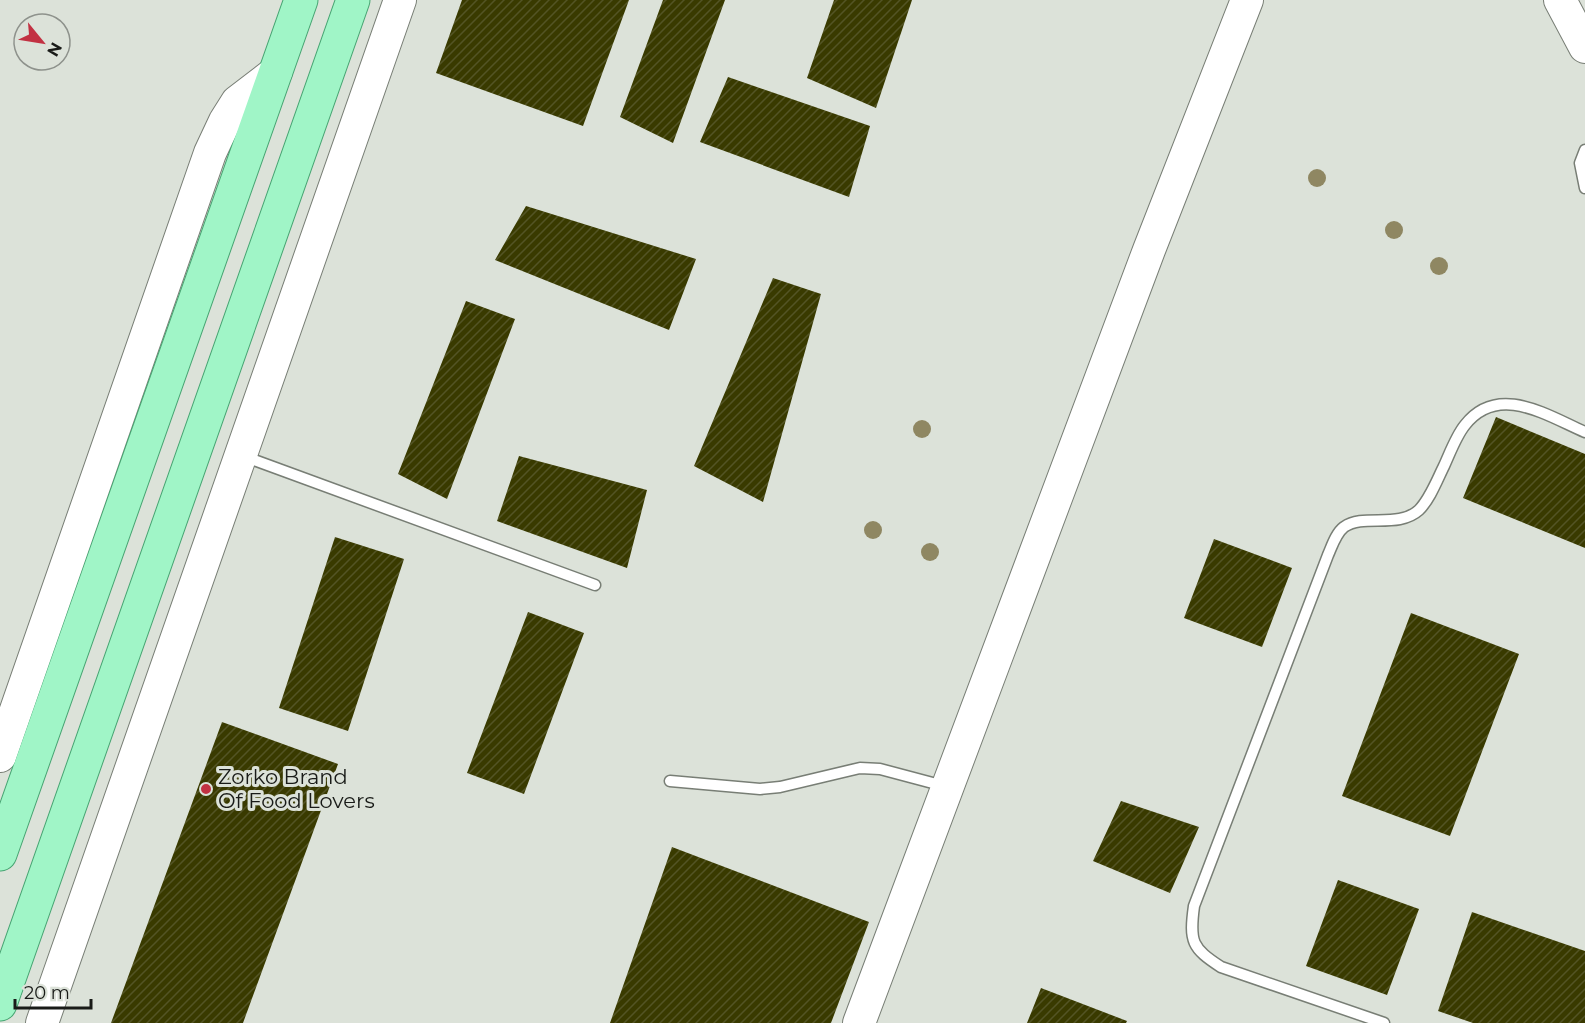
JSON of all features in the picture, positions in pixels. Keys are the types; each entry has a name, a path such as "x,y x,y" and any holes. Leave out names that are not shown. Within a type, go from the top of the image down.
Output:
{"main road":[{"path":"0,854 301,0"},
{"path":"0,1004 352,0"}],"street":[{"path":"42,1023 400,0"},
{"path":"859,1023 1149,250 1247,0"},
{"path":"1560,0 1585,47"},
{"path":"0,756 210,153 237,102 276,72"}],"lane":[{"path":"1585,150 1580,163 1585,188"},
{"path":"1384,1023 1221,967 1202,954 1193,941 1194,906 1328,555 1342,528 1354,522 1388,521 1405,517 1419,509 1432,489 1464,426 1482,408 1497,403 1531,409 1585,432"},
{"path":"240,455 595,585"},
{"path":"670,781 759,789 780,787 860,768 880,769 948,787"}],"building":[{"path":"462,0 629,0 583,126 436,73"},
{"path":"663,0 725,0 673,143 620,117"},
{"path":"834,0 912,0 876,108 807,78"},
{"path":"728,77 870,126 849,197 700,142"},
{"path":"526,206 696,259 669,330 495,260"},
{"path":"773,278 821,294 763,502 694,466"},
{"path":"466,301 515,319 447,499 398,474"},
{"path":"1496,417 1585,454 1585,548 1463,498"},
{"path":"519,456 647,490 627,568 497,521"},
{"path":"335,537 404,559 348,731 279,708"},
{"path":"1214,539 1292,568 1262,647 1184,618"},
{"path":"528,612 584,633 524,794 467,773"},
{"path":"1411,613 1519,654 1450,836 1342,796"},
{"path":"222,722 338,764 243,1023 111,1023"},
{"path":"1121,801 1199,827 1170,893 1093,861"},
{"path":"672,847 869,922 831,1023 610,1023"},
{"path":"1338,880 1419,909 1387,995 1306,966"},
{"path":"1472,912 1585,951 1585,1023 1473,1023 1438,1011"},
{"path":"1041,988 1127,1021 1126,1023 1027,1023"}],"place":[{"name":"Zorko Brand Of Food Lovers","path":"206,789"}]}
